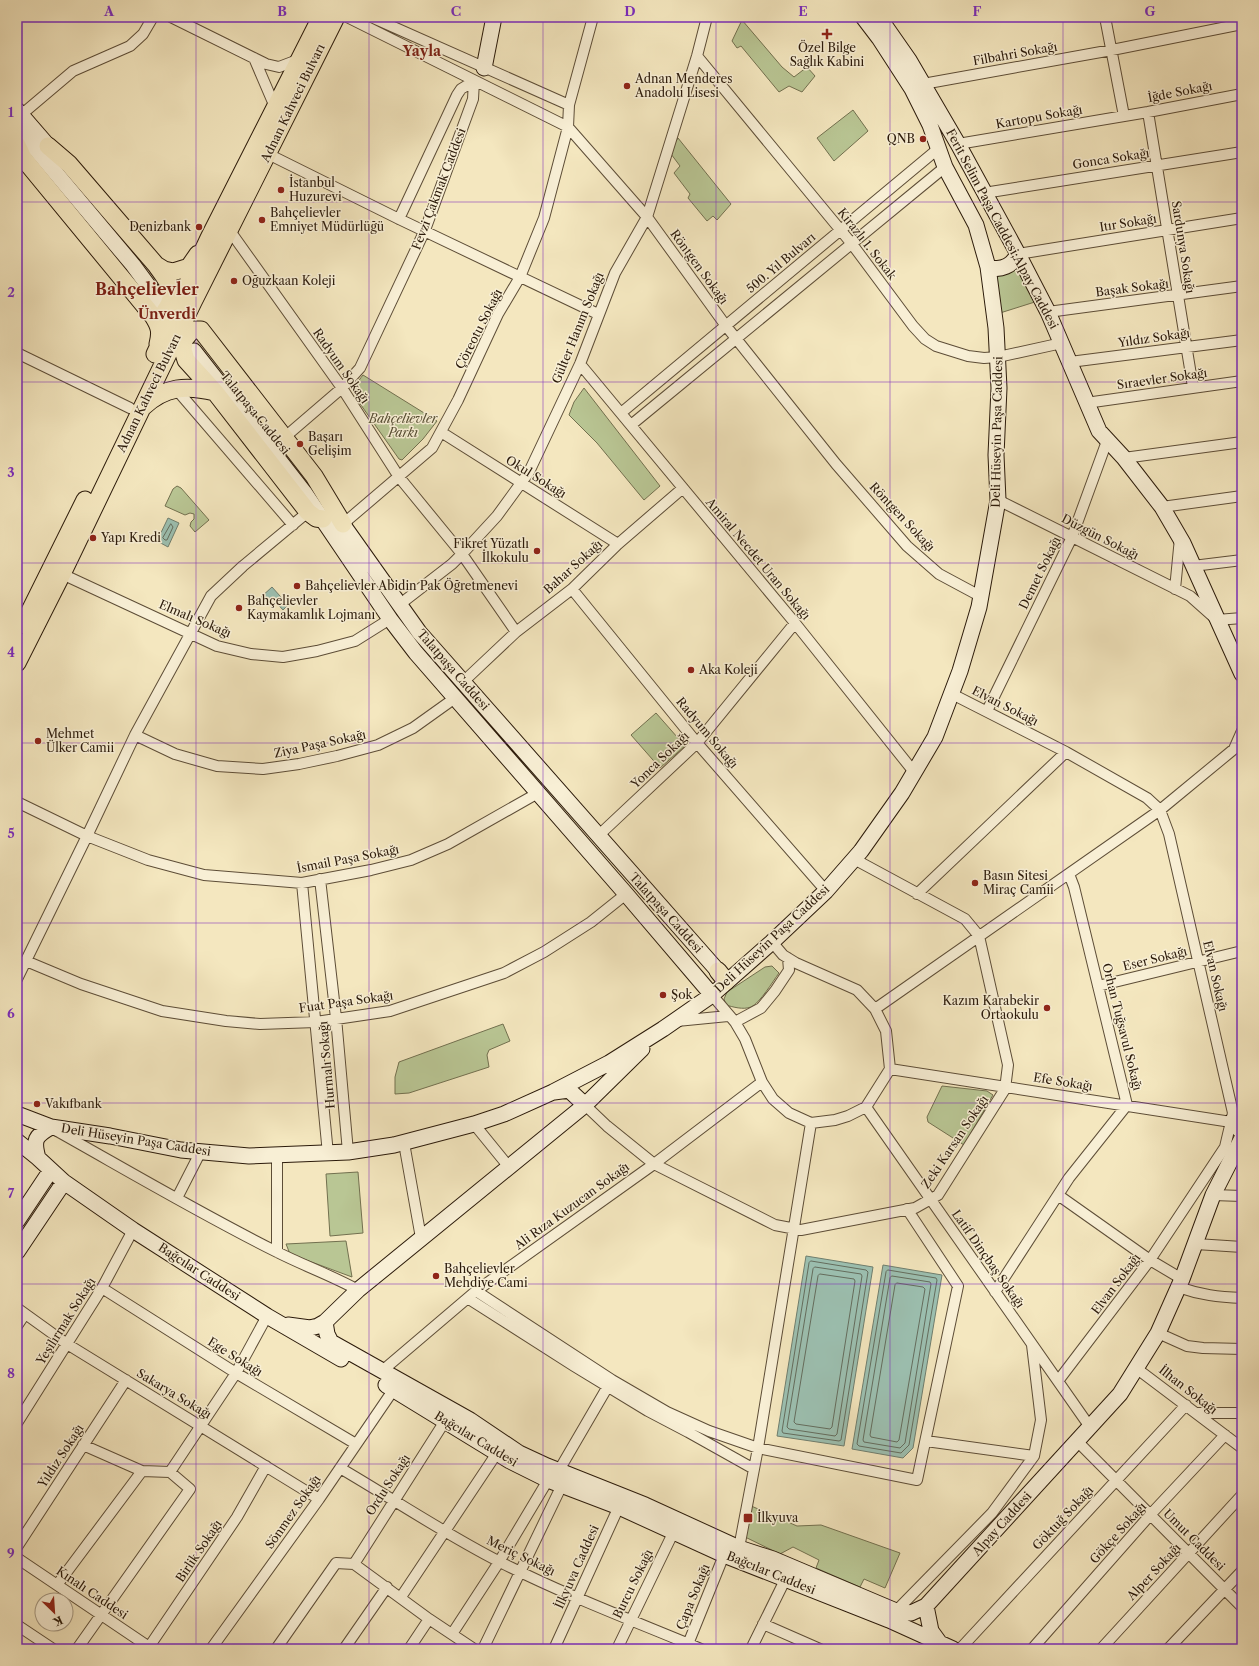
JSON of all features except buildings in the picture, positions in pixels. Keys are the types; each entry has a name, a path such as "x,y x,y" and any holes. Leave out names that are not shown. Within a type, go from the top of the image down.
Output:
{"main road":[{"name":"Adnan Kahveci Bulvarı","path":"17,663 62,574 132,416 157,350 209,238 321,17"},
{"name":"Adnan Kahveci Bulvarı","path":"17,638 230,231 336,17"},
{"path":"484,68 494,17"},
{"name":"Ferit Selim Paşa Caddesi;Alpay Caddesi","path":"877,19 909,60 958,144 1018,254 1048,312 1099,431 1124,458 1162,507 1180,538 1242,673"},
{"name":"Deli Hüseyin Paşa Caddesi","path":"51,1127 110,1136 181,1150 249,1156 328,1154 404,1143 474,1124 504,1114 553,1092 608,1062 668,1025 712,995 722,976 772,942 826,891 854,859 902,793 935,737 952,694 979,607 998,500 996,455 1000,388 996,328 988,267 976,225 945,167 930,125 877,19"},
{"path":"19,112 48,146 160,304"},
{"path":"17,132 35,149 133,265 160,304 160,334 157,350"},
{"path":"939,148 958,144"},
{"path":"17,145 23,158 160,304"},
{"path":"48,146 69,164 156,265 172,291 171,298 166,309 160,317 156,318 160,304"},
{"path":"156,265 164,270 173,272 189,267 209,238"},
{"path":"988,267 997,270 1002,268 1015,260 1018,254"},
{"path":"193,302 192,310 198,341"},
{"path":"316,516 215,392 186,360 183,350 184,340 192,330 198,341 285,437 314,476 343,524"},
{"name":"Talatpaşa Caddesi","path":"198,341 316,516 416,653 712,995"},
{"name":"Talatpaşa Caddesi","path":"198,341 343,524 419,632 722,976"},
{"path":"132,416 153,398 176,389 188,387 215,392"},
{"path":"281,1324 310,1328 325,1322 358,1290 585,1105 668,1025"},
{"path":"553,1092 569,1090 585,1105"},
{"path":"17,1114 51,1127"},
{"path":"38,1158 35,1143 37,1137 51,1127"},
{"path":"1077,1441 1120,1394 1158,1333 1196,1244 1213,1195 1242,1138"},
{"name":"Bağcılar Caddesi","path":"17,1141 64,1182 133,1230 266,1316 394,1389 510,1461 556,1479"},
{"path":"17,1221 51,1170"},
{"path":"17,1252 64,1182"},
{"path":"325,1322 327,1334 331,1342 470,1420 556,1479 621,1502 739,1548 773,1559 896,1612 911,1613 926,1606 931,1631 939,1642"},
{"name":"Alpay Caddesi","path":"926,1606 1077,1441"},
{"name":"Bağcılar Caddesi","path":"621,1502 674,1531 724,1555 786,1578 953,1649"}],"street":[{"path":"19,112 73,71 130,46 143,34 153,17"},
{"path":"171,17 266,64 279,68 300,59"},
{"name":"Röntgen Sokağı","path":"347,17 568,127 647,217 726,326 836,464 907,546 939,574 980,596"},
{"path":"372,17 569,105"},
{"name":"Çöreotu Sokağı","path":"343,524 432,448 458,400 498,314 520,277 544,218 568,127 569,105 593,17"},
{"name":"Gülter Hanım Sokağı","path":"399,605 452,564 462,554 497,516 529,472 580,364 615,273 647,217 697,56 707,17"},
{"path":"1105,17 1124,116"},
{"name":"Filbahri Sokağı","path":"923,84 1112,50 1242,24"},
{"name":"Kirazlı 1. Sokak","path":"697,56 852,244 913,326 925,339 936,346 968,356 984,358 998,357 1062,343"},
{"path":"254,58 275,107"},
{"name":"Fevzi Çakmak Caddesi","path":"399,219 457,95 461,89 474,80"},
{"name":"Fevzi Çakmak Caddesi","path":"285,437 342,388 360,368 425,230 473,99 474,80"},
{"name":"İğde Sokağı","path":"1124,116 1242,94"},
{"name":"Sardunya Sokağı","path":"1148,112 1193,387"},
{"name":"Kartopu Sokağı","path":"958,144 1124,116"},
{"name":"500. Yıl Bulvarı","path":"621,413 939,148"},
{"name":"Gonca Sokağı","path":"984,193 1242,152"},
{"path":"268,154 399,219 425,230 598,314"},
{"path":"631,425 945,167"},
{"name":"Itır Sokağı","path":"1018,254 1242,218"},
{"name":"Radyum Sokağı","path":"230,231 342,388 399,477 462,554 516,632"},
{"name":"Başak Sokağı","path":"1048,312 1242,286"},
{"name":"Yıldız Sokağı","path":"1070,362 1242,340"},
{"path":"17,353 132,416"},
{"name":"Amiral Necdet Uran Sokağı","path":"580,364 795,623 914,772"},
{"name":"Sıraevler Sokağı","path":"1086,403 1242,381"},
{"path":"176,389 293,525"},
{"name":"Okul Sokağı","path":"441,432 618,544"},
{"name":"Demet Sokağı","path":"986,711 1072,537 1107,441"},
{"path":"1124,458 1242,442"},
{"name":"Bahar Sokağı","path":"463,682 516,632 572,589 618,544 683,488"},
{"path":"1162,507 1242,496"},
{"name":"Düzgün Sokağı","path":"998,500 1190,596 1217,620"},
{"path":"17,978 135,735 211,596 243,566 293,525 316,516"},
{"path":"1175,589 1180,538"},
{"path":"1193,566 1242,560"},
{"name":"Elmalı Sokağı","path":"62,574 217,646 251,654 283,656 317,652 355,641 390,619"},
{"name":"Radyum Sokağı","path":"572,589 697,743 826,891"},
{"path":"1190,596 1205,592"},
{"path":"1217,620 1242,618"},
{"name":"Yonca Sokağı","path":"598,836 697,743 795,623"},
{"name":"Elvan Sokağı","path":"952,694 1066,752 1147,798 1160,810 1169,834 1237,1127 1150,1260 1058,1381"},
{"name":"Ziya Paşa Sokağı","path":"135,735 175,754 217,766 263,769 330,758 378,745 413,728 455,698"},
{"path":"875,1009 1160,810 1234,749 1242,731"},
{"path":"917,894 1066,752"},
{"name":"İsmail Paşa Sokağı","path":"17,802 87,836 148,860 204,875 302,882 371,870 410,860 448,844 538,793"},
{"name":"Zeki Karsan Sokağı","path":"585,1105 606,1126 654,1164 775,1225 802,1230 916,1208 931,1200 938,1194 1005,1089 1008,1065 979,936 965,919 854,859"},
{"name":"Orhan Tuğsavul Sokağı","path":"995,1292 1069,1178 1127,1105 1074,887 1069,874"},
{"name":"Hurmalı Sokağı","path":"320,879 336,1018 348,1152"},
{"name":"Hurmalı Sokağı","path":"302,882 328,1154"},
{"name":"Fuat Paşa Sokağı","path":"26,961 81,984 162,1010 226,1021 260,1024 316,1022 390,1011 504,973 544,952 591,922 626,894"},
{"path":"712,995 732,1019 745,1039 762,1082 773,1099 789,1113 811,1123 835,1120 848,1116 866,1107 890,1069 886,1031 875,1009 857,990 796,963 783,955 772,942"},
{"name":"Eser Sokağı","path":"1098,986 1242,951"},
{"path":"668,1025 732,1019 761,1008 789,970 788,958"},
{"name":"Efe Sokağı","path":"890,1069 1127,1105 1237,1127"},
{"name":"Ali Rıza Kuzucan Sokağı","path":"382,1371 469,1299 476,1291 654,1164 762,1082"},
{"name":"Latif Dinçbaş Sokağı","path":"866,1107 1090,1427"},
{"path":"739,1548 758,1448 811,1123"},
{"path":"474,1124 509,1167"},
{"path":"51,1127 277,1252 358,1290"},
{"path":"404,1143 421,1238"},
{"path":"177,1198 202,1152"},
{"path":"276,1155 277,1252"},
{"path":"1058,1195 1180,1283 1205,1295 1242,1298"},
{"path":"1213,1195 1242,1196"},
{"path":"469,1299 574,1366 709,1431 758,1448 918,1480 958,1286 907,1210"},
{"name":"Yeşilırmak Sokağı","path":"17,1423 102,1288 133,1230"},
{"path":"1196,1244 1242,1247"},
{"name":"Ege Sokağı","path":"102,1288 236,1373 356,1444"},
{"path":"476,1291 610,1383 648,1411 754,1469"},
{"path":"17,1326 21,1311"},
{"name":"Sakarya Sokağı","path":"21,1311 67,1344 319,1499"},
{"path":"170,1472 236,1373 266,1316"},
{"path":"1158,1333 1188,1346 1242,1349"},
{"path":"896,1612 992,1513 1034,1456 1042,1420 1031,1343"},
{"name":"İlhan Sokağı","path":"1136,1368 1242,1448"},
{"name":"Yıldız Sokağı","path":"17,1547 126,1380"},
{"path":"452,1634 556,1479 610,1383"},
{"name":"Sönmez Sokağı","path":"212,1649 319,1499 394,1389"},
{"name":"Göktuğ Sokağı","path":"960,1649 1186,1405"},
{"path":"1196,1414 1242,1413"},
{"name":"Ordu Sokağı","path":"354,1564 445,1421"},
{"name":"Gökçe Sokağı","path":"1032,1649 1151,1514 1225,1436"},
{"path":"926,1440 1034,1456"},
{"name":"Umut Caddesi","path":"1077,1441 1242,1607"},
{"path":"77,1649 100,1614 190,1489 170,1472 142,1471 83,1445"},
{"path":"401,1597 497,1453"},
{"name":"Birlik Sokağı","path":"151,1648 237,1517 266,1466"},
{"name":"Meriç Sokağı","path":"340,1468 499,1562 630,1619 687,1646 701,1649"},
{"path":"57,1585 142,1471"},
{"path":"483,1649 520,1572 556,1479"},
{"name":"Alper Sokağı","path":"1101,1649 1242,1495"},
{"name":"İlkyuva Caddesi","path":"554,1649 621,1502"},
{"name":"Burcu Sokağı","path":"617,1649 630,1619 674,1531"},
{"name":"Çapa Sokağı","path":"687,1646 724,1555"},
{"name":"Kınalı Caddesi","path":"17,1558 151,1648"},
{"path":"276,1649 336,1563 354,1564 429,1619 474,1649"},
{"path":"1168,1649 1242,1571"},
{"path":"751,1649 786,1578"},
{"path":"344,1649 387,1587"},
{"path":"409,1649 429,1619"},
{"path":"763,1624 820,1649"},
{"path":"17,1625 53,1649"}],"green space":[{"path":"742,20 782,67 794,77 807,67 815,76 802,92 789,86 779,92 741,46 737,48 732,41"},
{"path":"853,110 868,131 834,161 817,138"},
{"path":"678,138 731,204 717,220 713,216 707,221 688,198 690,194 674,173 680,166 671,154 670,150"},
{"path":"1018,265 1038,301 1000,313 995,278"},
{"name":"Bahçelievler Parkı","path":"363,375 437,421 423,439 402,460 399,459 356,398 356,386"},
{"path":"584,388 660,486 644,500 597,443 569,415 574,402"},
{"path":"177,486 181,488 209,520 195,532 190,526 194,519 194,514 190,513 185,515 165,506 173,489"},
{"path":"656,713 685,746 660,768 631,735"},
{"path":"772,966 779,973 755,1005 751,1007 738,1008 726,1005 724,999 727,992 765,967"},
{"path":"503,1024 510,1041 489,1050 487,1055 489,1067 409,1093 395,1094 395,1077 399,1062"},
{"path":"942,1086 987,1091 993,1095 964,1145 928,1122 927,1117"},
{"path":"358,1172 363,1233 330,1236 326,1174"},
{"path":"346,1241 352,1277 290,1254 286,1244"},
{"path":"749,1505 797,1526 821,1525 900,1553 885,1588 864,1579 860,1587 816,1568 819,1560 793,1547 780,1554 743,1536"}],"water":[{"path":"168,518 179,523 168,547 157,541"},
{"path":"272,587 288,605 283,610 272,598 265,604 260,598"},
{"path":"806,1256 873,1267 844,1446 777,1436"},
{"path":"883,1265 942,1275 913,1448 903,1458 852,1449"}],"tunnel":[{"path":"185,322 199,343"}],"place":[{"name":"Özel Bilge Sağlık Kabini","path":"827,34"},
{"name":"Adnan Menderes Anadolu Lisesi","path":"627,86"},
{"name":"QNB","path":"923,139"},
{"name":"İstanbul Huzurevi","path":"281,190"},
{"name":"Bahçelievler Emniyet Müdürlüğü","path":"262,220"},
{"name":"Denizbank","path":"199,227"},
{"name":"Oğuzkaan Koleji","path":"234,281"},
{"name":"Başarı Gelişim","path":"300,444"},
{"name":"Yapı Kredi","path":"93,538"},
{"name":"Fikret Yüzatlı İlkokulu","path":"537,551"},
{"name":"Bahçelievler Abidin Pak Öğretmenevi","path":"297,586"},
{"name":"Bahçelievler Kaymakamlık Lojmanı","path":"239,608"},
{"name":"Aka Koleji","path":"691,670"},
{"name":"Mehmet Ülker Camii","path":"38,741"},
{"name":"Basın Sitesi Miraç Camii","path":"975,883"},
{"name":"Şok","path":"663,995"},
{"name":"Kazım Karabekir Ortaokulu","path":"1047,1008"},
{"name":"Vakıfbank","path":"37,1104"},
{"name":"Bahçelievler Mehdiye Cami","path":"436,1276"},
{"name":"İlkyuva","path":"748,1518"}],"district":[{"name":"Yayla","path":"422,51"},
{"name":"Bahçelievler","path":"147,289"},
{"name":"Ünverdi","path":"167,314"}]}
